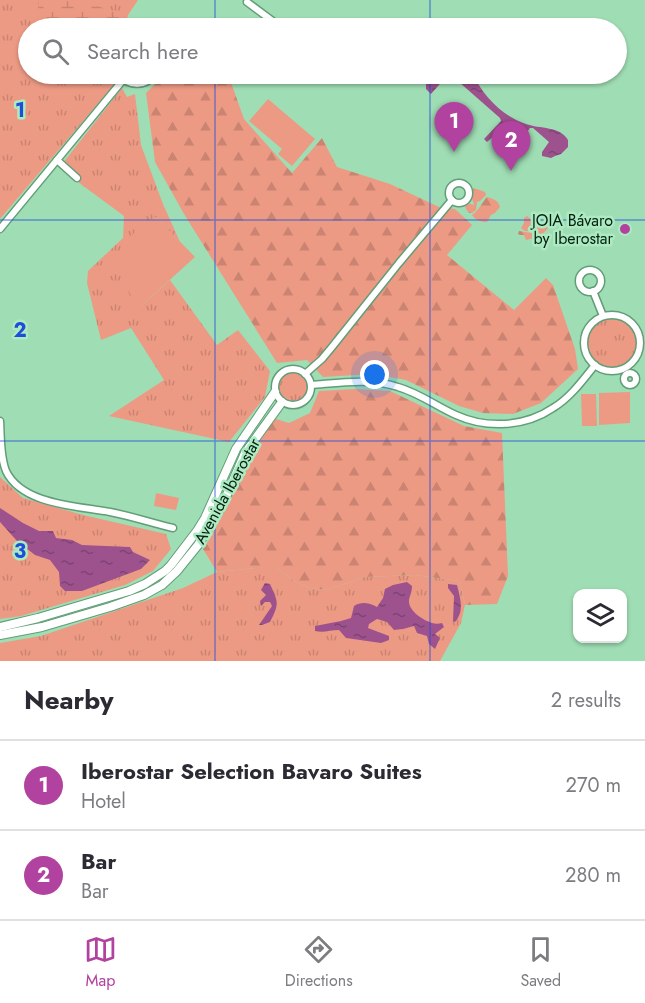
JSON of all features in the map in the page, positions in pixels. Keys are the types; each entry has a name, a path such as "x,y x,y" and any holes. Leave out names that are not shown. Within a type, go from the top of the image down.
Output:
{"street":[{"path":"247,2 269,18"},
{"path":"0,229 120,84"},
{"path":"57,160 77,178"},
{"path":"305,374 322,359 452,200"},
{"path":"593,291 603,316"},
{"path":"603,316 622,316 637,328 642,351 626,371 608,371 595,365 587,355 584,346 585,336 595,321 603,316"},
{"path":"311,385 370,382 396,386 421,395 457,415 474,421 505,425 532,419 554,408 573,391 595,365"},
{"path":"294,369 305,374 311,385 308,397 299,405 287,405 275,392 276,381 283,372 294,369"},
{"name":"Avenida Iberostar","path":"0,627 129,591 165,571 205,518 236,449 275,392"},
{"name":"Avenida Iberostar","path":"0,635 42,627 110,607 144,595 162,585 177,572 203,538 222,506 245,453 282,402"},
{"path":"0,421 1,457 6,471 15,485 27,493 173,528"}],"green space":[{"path":"0,0 138,0 127,18 18,18 18,84 115,84 0,219"},
{"path":"38,0 82,0 83,4 106,9 124,18 42,18"},
{"path":"155,84 232,84 244,119 292,173 322,138 337,167 390,184 439,207 455,209 472,225 447,255 514,310 546,278 553,285 575,349 578,369 541,403 513,414 483,413 459,406 406,380 373,374 323,377 307,360 277,363 184,214 155,162 146,93"},
{"path":"122,88 127,97 135,94 141,145 180,242 156,217 141,306 170,280 217,345 238,330 270,371 265,397 229,442 109,416 164,380 131,328 101,340 87,283 88,271 123,238 124,216 59,168"},
{"path":"268,99 315,139 292,166 278,154 282,149 249,121"},
{"path":"474,188 485,192 486,195 477,202 476,210 469,213 465,206 468,203 474,205 471,194"},
{"path":"487,197 495,200 500,207 487,222 480,221 472,215"},
{"path":"527,216 539,226 559,216 539,238 526,240 524,235 518,234 519,231 531,233 535,229 535,226 529,231 521,228"},
{"path":"156,217 195,257 141,306 130,294 122,276 120,254 134,233"},
{"path":"607,315 617,315 632,323 638,332 640,343 638,354 632,363 617,371 607,371 596,366 589,359 584,348 584,338 589,327 596,320"},
{"path":"293,369 306,374 311,387 306,400 293,405 280,400 275,387 280,374"},
{"path":"356,389 390,391 464,426 502,433 508,576 497,604 465,605 460,581 415,575 364,577 327,590 310,588 294,581 277,568 217,572 203,549 251,453 273,418 289,423 310,413 319,391"},
{"path":"630,392 630,423 599,425 599,393"},
{"path":"581,394 596,394 597,426 582,426"},
{"path":"0,477 23,498 83,515 166,534 171,549 153,571 125,585 21,616 0,619"},
{"path":"156,493 179,498 176,510 154,506"},
{"path":"277,568 294,581 310,588 327,590 364,577 415,575 460,581 465,605 461,623 440,661 0,661 0,643 41,636 183,588 217,572"}],"water":[{"path":"426,84 440,84 431,94 426,89"},
{"path":"461,84 479,84 494,104 517,120 560,132 568,140 568,147 561,154 551,158 542,156 549,142 533,128 521,134 518,132 507,134 503,130 487,142 484,139 501,121"},
{"path":"0,508 39,531 53,531 56,538 72,540 82,545 130,547 133,552 150,560 141,569 82,591 65,591 60,586 59,572 50,560 35,555 17,541 0,522"},
{"path":"407,582 412,586 409,604 413,611 428,622 442,623 444,627 435,634 440,638 435,649 429,644 427,636 417,633 414,626 394,630 387,622 377,619 369,624 368,628 389,636 389,640 381,643 346,638 339,630 315,631 315,626 351,618 354,606 357,604 366,603 377,607 383,598 385,589"},
{"path":"265,583 270,584 277,606 270,622 259,625 272,606 270,602 265,602 261,606 260,601 266,595 261,590"},
{"path":"448,584 457,585 460,600 461,609 455,622 453,621 454,596"}],"place":[{"name":"Iberostar Selection Bavaro Suites","path":"454,152"},
{"name":"Bar","path":"511,171"},
{"name":"JOIA Bávaro by Iberostar","path":"625,229"}]}
